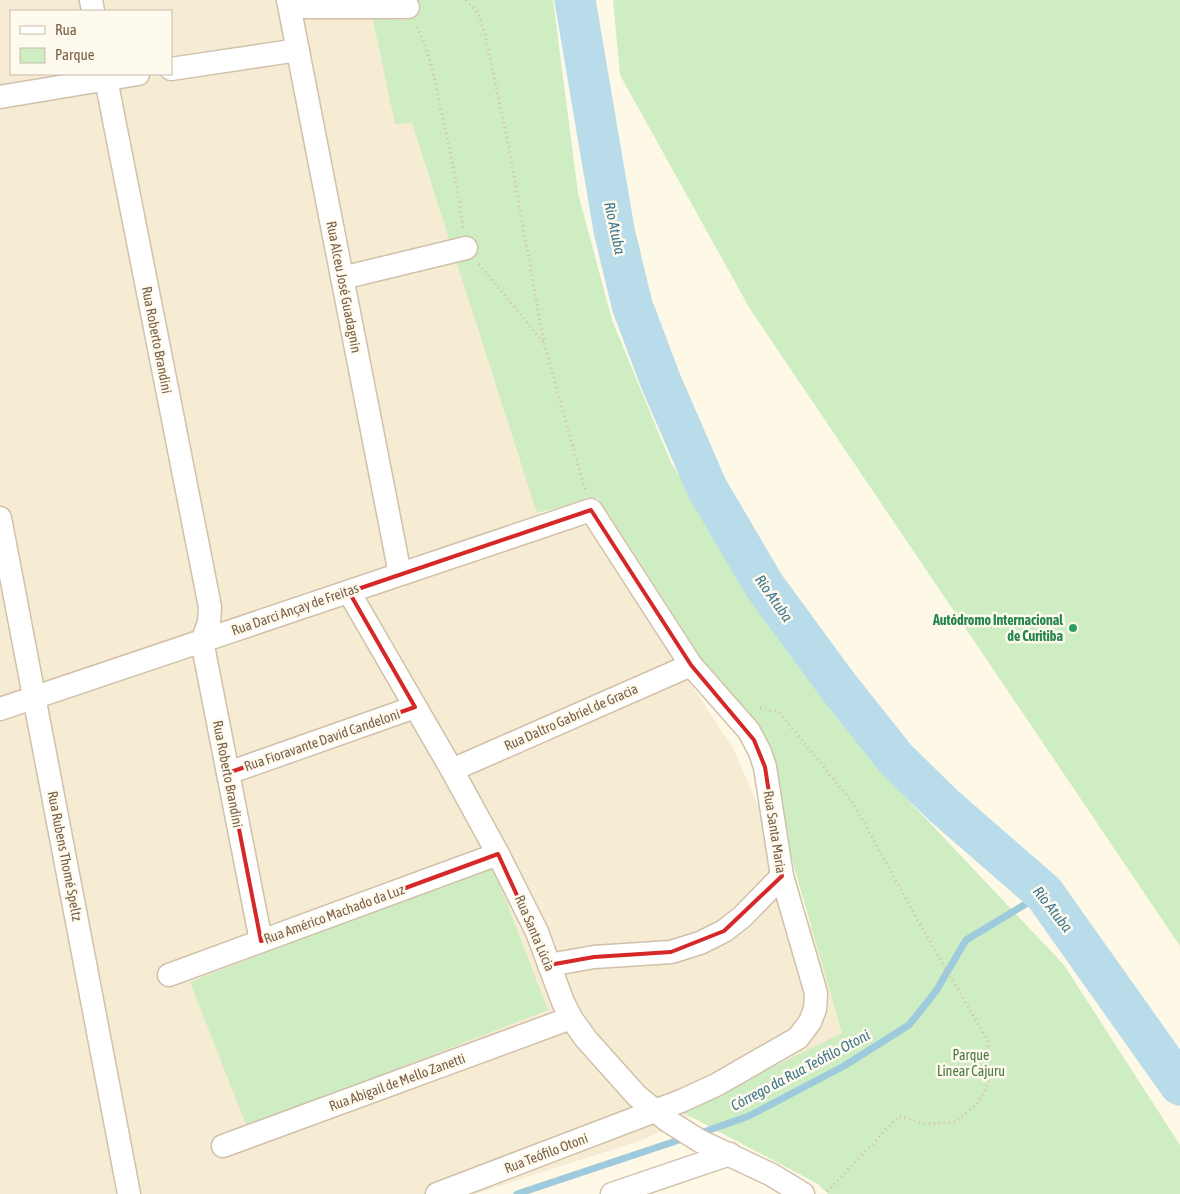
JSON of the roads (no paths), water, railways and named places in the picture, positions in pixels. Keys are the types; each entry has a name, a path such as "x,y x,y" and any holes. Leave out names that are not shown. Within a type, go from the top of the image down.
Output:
{"street":[{"path":"289,4 408,7"},
{"name":"Rua Alceu José Guadagnin","path":"289,4 400,574"},
{"path":"172,69 298,50"},
{"path":"0,97 106,76 122,75"},
{"name":"Rua Roberto Brandini","path":"106,76 210,607 209,623 202,641 261,941"},
{"path":"342,278 466,248"},
{"name":"Rua Darci Ançay de Freitas","path":"0,709 591,510"},
{"name":"Rua Santa Maria","path":"591,510 691,665 749,731 760,752 765,767 782,876 816,994 815,1009 810,1022 798,1038 716,1084 654,1111"},
{"name":"Rua Rubens Thomé Speltz","path":"0,518 129,1194"},
{"name":"Rua Santa Lúcia","path":"348,592 452,770 498,854 534,926 571,1018 586,1039 618,1076 654,1111 692,1136 772,1175 804,1194"},
{"path":"210,607 218,617 231,624 246,626"},
{"name":"Rua Daltro Gabriel de Gracia","path":"452,770 691,665"},
{"name":"Rua Fioravante David Candeloni","path":"228,773 415,706"},
{"name":"Rua Américo Machado da Luz","path":"169,975 498,854"},
{"path":"549,965 594,957 671,952 700,943 724,931 742,917 782,876"},
{"name":"Rua Abigail de Mello Zanetti","path":"223,1146 571,1018"},
{"name":"Rua Teófilo Otoni","path":"437,1194 654,1111"},
{"path":"612,1194 660,1186 730,1154"}],"waterway":[{"name":"Rio Atuba","path":"575,0 614,230 632,305 661,382 707,488 764,585 838,686 896,759 944,806 1044,893 1180,1085"},
{"name":"Córrego da Rua Teófilo Otoni","path":"698,1134 749,1116 844,1066 909,1025 936,991 966,940 1044,893"},
{"name":"Córrego da Rua Teófilo Otoni","path":"517,1194 685,1138"}],"place":[{"name":"Autódromo Internacional de Curitiba","path":"1073,628"}],"park label":[{"name":"Parque Linear Cajuru","path":"971,1064"}]}
